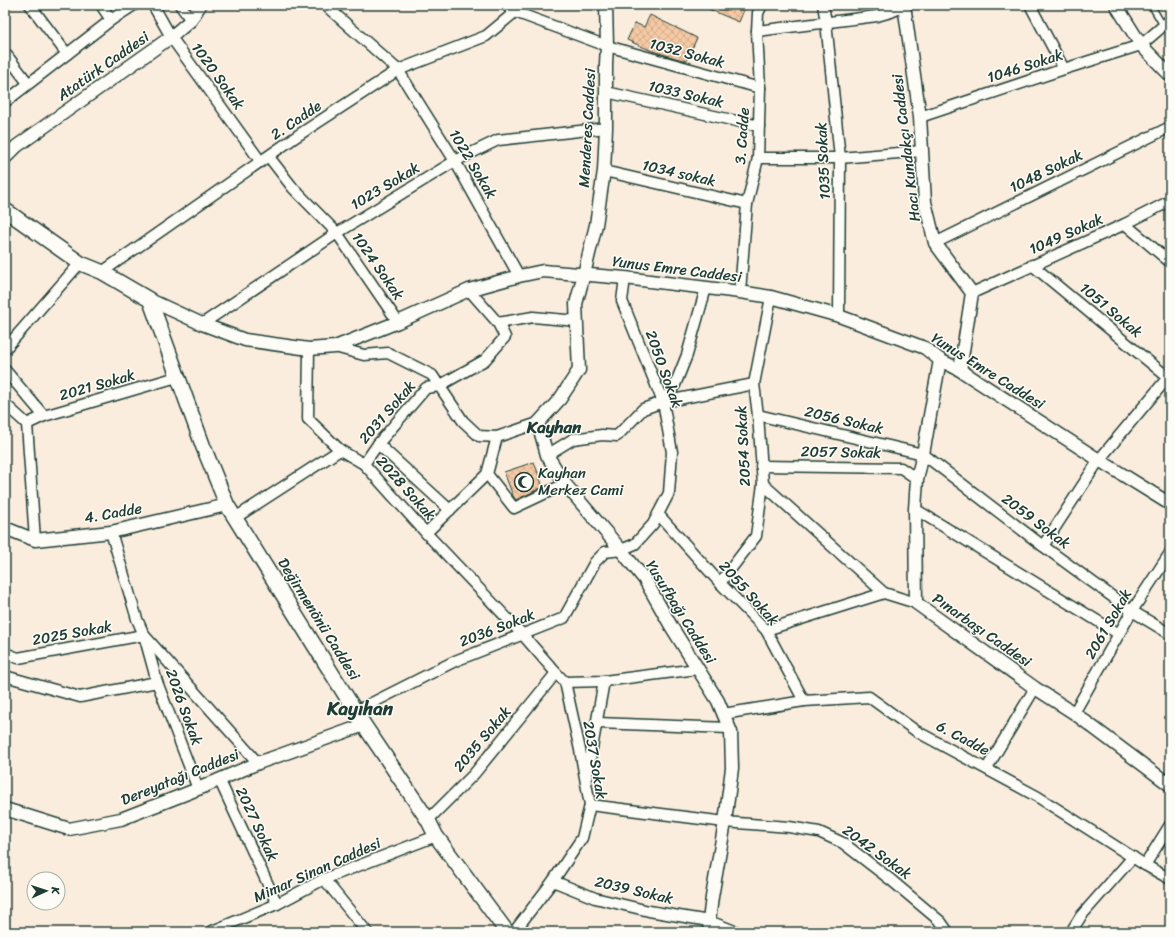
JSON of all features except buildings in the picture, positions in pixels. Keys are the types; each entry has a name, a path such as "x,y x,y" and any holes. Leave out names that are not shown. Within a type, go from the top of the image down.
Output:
{"main road":[{"path":"5,210 80,263 102,272 150,300"},
{"name":"Değirmenönü Caddesi","path":"150,300 203,446 235,518 364,725 428,820 436,836 506,932"}],"street":[{"path":"30,5 67,54"},
{"path":"101,5 111,20"},
{"path":"5,102 111,20 134,5"},
{"name":"1020 Sokak","path":"153,5 171,37 265,159"},
{"path":"180,5 191,20"},
{"name":"Atatürk Caddesi","path":"17,146 171,37 191,20 200,5"},
{"name":"1022 Sokak","path":"325,5 398,70 455,161 519,276"},
{"name":"1032 Sokak","path":"506,5 515,12 607,46 760,88"},
{"name":"Menderes Caddesi","path":"584,274 596,225 604,171 607,46 606,5"},
{"name":"3. Cadde","path":"740,292 747,204 758,158 760,88 758,13 762,5"},
{"name":"1035 Sokak","path":"823,5 840,158 840,316"},
{"path":"1030,5 1064,69"},
{"path":"1116,5 1141,45 1170,75"},
{"path":"758,31 877,16 905,6"},
{"name":"Hacı Kundakçı Caddesi","path":"905,6 920,116 925,202 935,243 972,293"},
{"name":"2. Cadde","path":"102,272 297,136 398,70 486,36 515,12"},
{"path":"1141,45 1167,23"},
{"name":"1046 Sokak","path":"920,116 1141,45"},
{"path":"5,53 28,83"},
{"name":"1033 Sokak","path":"606,92 759,126"},
{"name":"1048 Sokak","path":"935,243 1170,127"},
{"name":"1023 Sokak","path":"202,324 337,233 455,161 498,140 606,128"},
{"path":"5,151 17,146"},
{"path":"5,158 17,146"},
{"path":"758,158 840,158 922,151"},
{"name":"1024 Sokak","path":"265,159 337,233 398,322"},
{"name":"1034 sokak","path":"604,171 747,204"},
{"name":"1049 Sokak","path":"972,293 1125,224 1170,201"},
{"path":"1125,224 1170,262"},
{"path":"5,349 80,263"},
{"name":"1051 Sokak","path":"1032,265 1169,377"},
{"name":"Yunus Emre Caddesi","path":"150,300 202,324 245,340 309,349 335,347 398,322 469,290 543,271 625,278 771,297 840,316 925,348 940,360 960,370 1170,504"},
{"path":"335,347 364,355 388,353 432,376 463,421 479,436 497,437 538,423 560,399 579,370 576,304 584,274"},
{"name":"2050 Sokak","path":"621,550 635,544 653,524 669,493 672,452 663,402 622,301 625,278"},
{"path":"663,402 675,384 687,355 706,288"},
{"name":"2031 Sokak","path":"364,464 378,444 426,388 439,386 485,360 505,336 498,323 469,290"},
{"path":"960,370 972,293"},
{"name":"2054 Sokak","path":"720,583 756,536 762,484 758,415 754,384 771,297"},
{"path":"498,323 534,317 577,321"},
{"name":"2028 Sokak","path":"309,349 308,419 340,450 364,464 426,533 523,635"},
{"name":"Pınarbaşı Caddesi","path":"940,360 917,479 915,509 916,603 1035,688 1074,713 1170,785"},
{"path":"5,370 44,416"},
{"name":"2021 Sokak","path":"27,424 44,416 177,377"},
{"path":"1043,546 1099,460 1169,377"},
{"path":"547,455 573,439 602,435 617,436 642,409 663,402 754,384"},
{"path":"5,404 27,424 35,540"},
{"name":"2056 Sokak","path":"758,415 923,454"},
{"name":"Yusufbağı Caddesi","path":"538,423 547,455 565,484 645,580 671,626 718,701 729,728 732,768 725,822 712,898 710,926"},
{"path":"426,533 487,474 497,437"},
{"path":"378,444 450,510"},
{"path":"235,518 340,450"},
{"name":"2059 Sokak","path":"923,454 1043,546 1132,611 1170,634"},
{"name":"2057 Sokak","path":"761,466 902,468 917,479"},
{"path":"487,474 514,508 565,484"},
{"path":"762,484 884,593 916,603"},
{"name":"4. Cadde","path":"5,528 35,540 111,532 228,505"},
{"path":"915,509 1119,634"},
{"name":"2055 Sokak","path":"658,514 720,583 766,630 804,701"},
{"path":"111,532 137,619 144,635 258,762"},
{"name":"2036 Sokak","path":"356,710 455,661 564,618 595,562 605,552 621,550"},
{"name":"2061 Sokak","path":"1074,713 1132,611 1170,553"},
{"path":"766,630 884,593"},
{"name":"2025 Sokak","path":"5,653 18,658 144,635"},
{"name":"2026 Sokak","path":"144,635 157,682 198,789"},
{"path":"523,635 565,682 604,681 697,669"},
{"name":"2035 Sokak","path":"428,820 474,774 556,673"},
{"path":"5,676 80,697 157,682"},
{"path":"586,782 604,681"},
{"name":"2037 Sokak","path":"514,932 553,881 582,838 590,805 565,682"},
{"path":"987,768 1035,688"},
{"name":"6. Cadde","path":"723,714 804,701 869,697 916,731 987,768 1038,797 1145,866 1170,879"},
{"path":"597,723 729,728"},
{"name":"Dereyatağı Caddesi","path":"5,810 69,829 121,819 198,789 258,762 364,725"},
{"name":"2027 Sokak","path":"219,779 277,904"},
{"name":"2042 Sokak","path":"590,805 725,822 789,827 819,832 844,843 892,880 941,922 948,932"},
{"path":"1145,866 1170,826"},
{"name":"Mimar Sinan Caddesi","path":"210,932 277,904 324,879 436,836"},
{"path":"1071,932 1081,916 1133,857"},
{"path":"324,879 367,932"},
{"name":"2039 Sokak","path":"553,881 595,898 737,932"}],"lane":[{"path":"1151,5 1167,23"}],"place":[{"name":"Kayhan Merkez Cami","path":"524,482"}],"district":[{"name":"Kayhan","path":"554,427"},
{"name":"Kayıhan","path":"360,708"}]}
